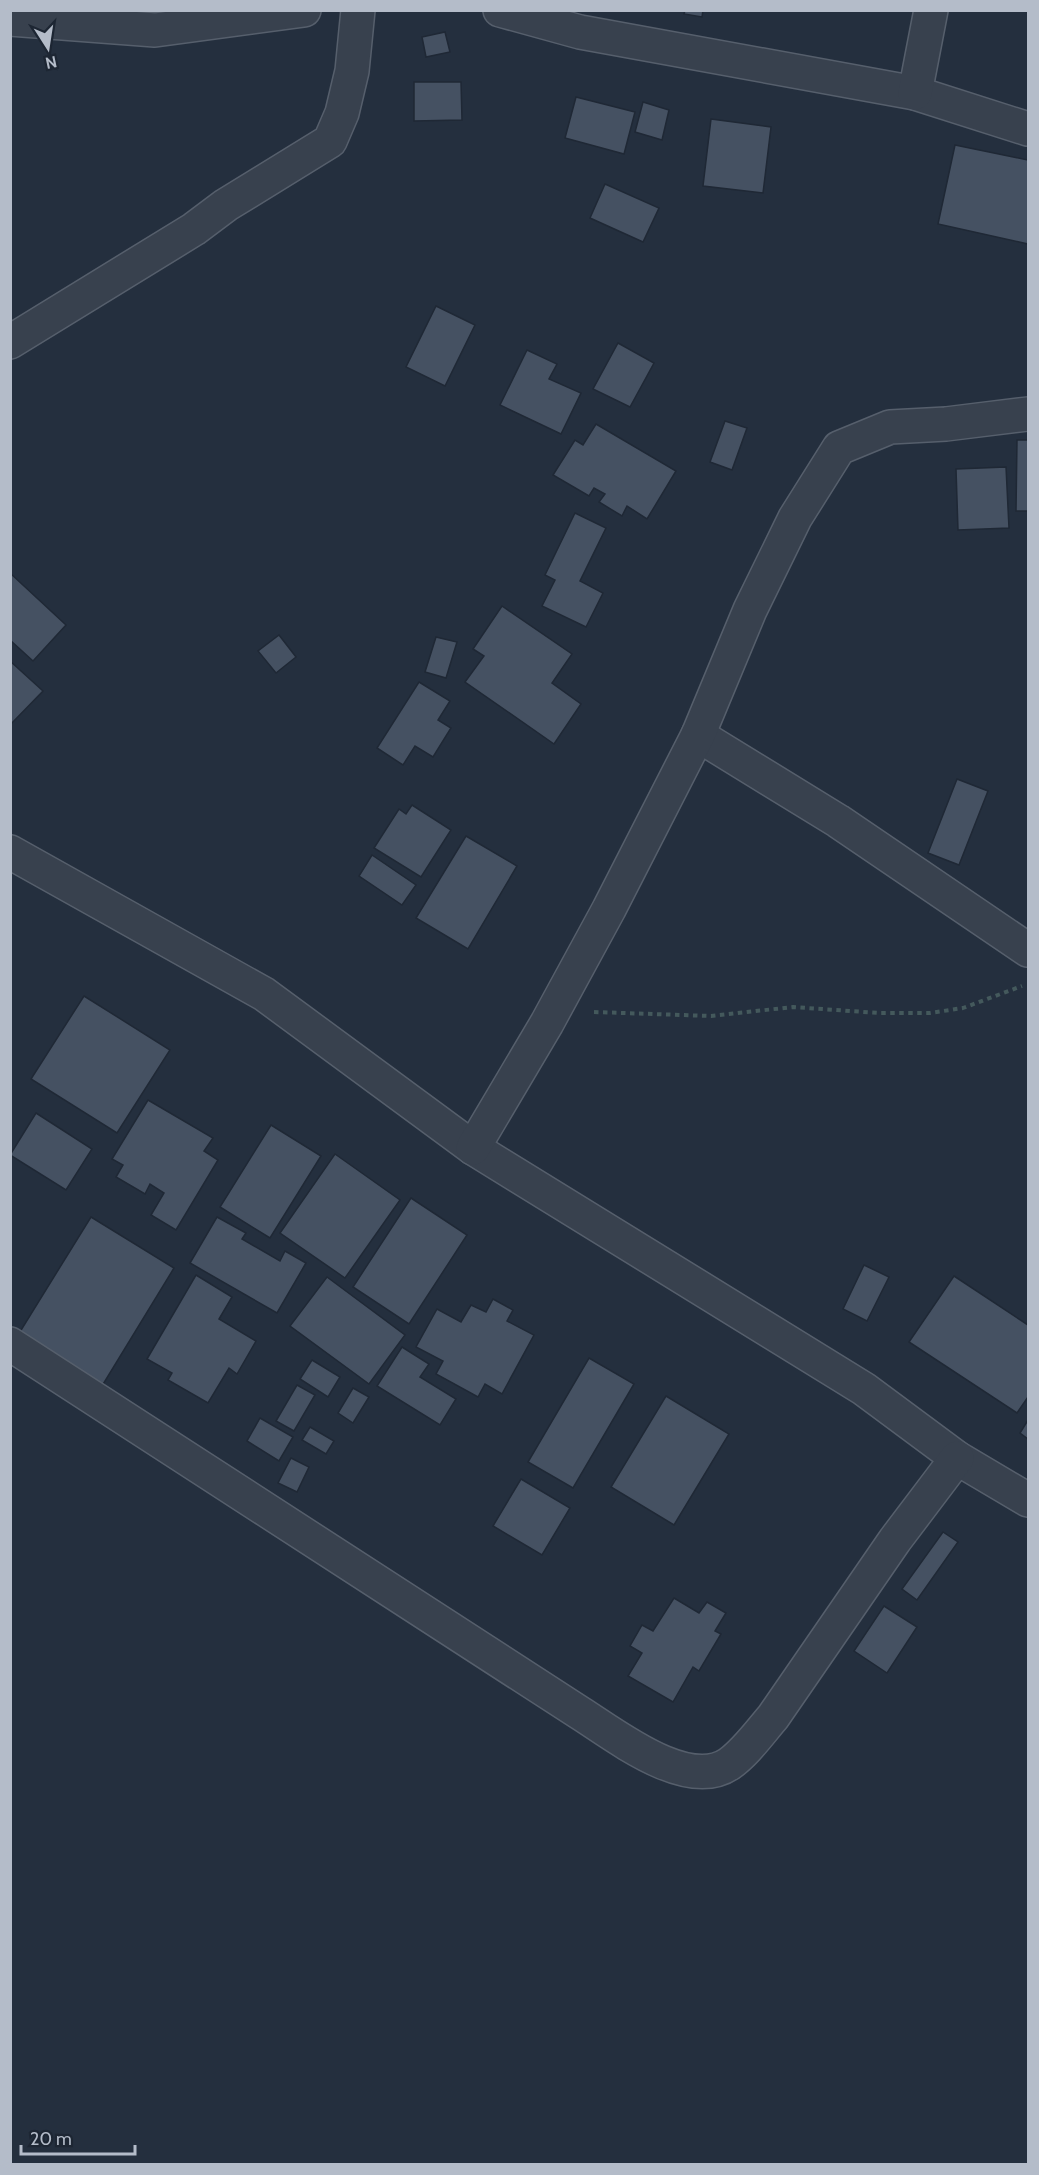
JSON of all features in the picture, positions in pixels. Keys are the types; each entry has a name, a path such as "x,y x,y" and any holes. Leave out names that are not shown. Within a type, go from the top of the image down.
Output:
{"street":[{"path":"10,19 155,30 304,10"},
{"path":"10,342 194,229 226,205 330,141 342,113 352,71 358,10"},
{"path":"500,10 580,32 915,93 1029,129"},
{"path":"915,93 931,10"},
{"path":"473,1148 555,1009 698,735 750,610 795,518 839,448 890,427 946,424 1029,414"},
{"path":"698,735 838,821 1029,950"},
{"path":"10,852 264,994 473,1148 864,1389 957,1458 1029,1500"},
{"path":"10,1344 580,1713 671,1768 703,1771 728,1765 751,1743 773,1717 895,1540 957,1458"}],"path":[{"path":"555,1009 657,1016 711,1016 793,1007 879,1013 930,1013 963,1008 1029,984"}],"building":[{"path":"685,10 703,10 702,17 684,14"},
{"path":"445,32 450,52 426,57 422,37"},
{"path":"414,82 461,82 462,120 414,121"},
{"path":"576,97 635,112 624,154 565,138"},
{"path":"643,102 669,110 662,140 635,132"},
{"path":"711,119 771,127 763,193 703,186"},
{"path":"955,145 1028,160 1028,244 938,224"},
{"path":"605,184 659,208 643,242 590,218"},
{"path":"436,306 475,325 445,386 406,367"},
{"path":"618,343 654,363 630,407 593,389"},
{"path":"527,350 557,364 549,379 581,393 561,434 500,405"},
{"path":"725,421 747,428 732,470 710,462"},
{"path":"596,424 676,471 647,519 627,506 622,516 599,502 605,494 594,488 589,496 553,475 575,440 583,445"},
{"path":"1017,440 1028,440 1028,511 1016,511"},
{"path":"1006,467 1009,528 958,530 956,469"},
{"path":"575,513 606,528 580,581 603,593 586,627 542,606 555,580 545,575"},
{"path":"10,573 66,625 33,661 10,640"},
{"path":"502,606 572,654 552,683 581,704 554,744 465,682 484,656 473,649"},
{"path":"279,635 296,657 276,673 258,651"},
{"path":"436,637 457,642 446,678 425,672"},
{"path":"10,661 43,691 10,725"},
{"path":"419,682 450,701 438,720 451,728 433,757 415,746 403,765 377,748"},
{"path":"957,779 988,791 959,865 928,853"},
{"path":"412,805 451,830 421,877 374,848 399,809 406,814"},
{"path":"466,836 517,866 468,949 416,918"},
{"path":"372,855 416,885 402,905 359,876"},
{"path":"84,996 170,1050 117,1133 31,1079"},
{"path":"148,1100 213,1138 204,1151 218,1160 176,1230 151,1215 164,1193 150,1184 145,1194 116,1177 123,1165 112,1159"},
{"path":"36,1113 92,1149 66,1190 10,1155"},
{"path":"271,1125 321,1156 270,1238 220,1207"},
{"path":"335,1154 400,1200 345,1278 280,1233"},
{"path":"411,1198 467,1235 409,1324 353,1287"},
{"path":"91,1217 174,1268 102,1386 18,1335"},
{"path":"217,1217 246,1233 242,1239 280,1261 285,1251 306,1263 277,1313 190,1263"},
{"path":"864,1265 889,1277 867,1321 843,1309"},
{"path":"196,1275 232,1297 219,1319 256,1341 237,1374 229,1368 208,1403 168,1380 172,1373 147,1359"},
{"path":"954,1276 1028,1325 1028,1397 1017,1413 909,1342"},
{"path":"327,1277 405,1335 369,1384 290,1326"},
{"path":"493,1299 513,1310 507,1321 534,1335 502,1394 485,1384 478,1397 436,1374 443,1361 416,1347 437,1309 461,1322 471,1305 486,1312"},
{"path":"402,1347 429,1364 420,1377 456,1399 440,1425 377,1386"},
{"path":"589,1358 634,1384 573,1488 528,1462"},
{"path":"312,1360 340,1377 328,1397 300,1379"},
{"path":"297,1385 315,1395 294,1431 276,1421"},
{"path":"353,1388 369,1397 353,1423 338,1413"},
{"path":"666,1396 729,1434 674,1525 611,1487"},
{"path":"260,1418 293,1437 279,1461 247,1441"},
{"path":"1028,1420 1028,1439 1020,1433"},
{"path":"310,1427 334,1441 326,1454 302,1440"},
{"path":"291,1458 309,1467 297,1492 278,1483"},
{"path":"521,1479 570,1508 542,1555 493,1526"},
{"path":"943,1532 958,1542 917,1600 902,1589"},
{"path":"674,1598 699,1613 707,1602 726,1613 715,1631 721,1634 699,1671 693,1667 673,1702 628,1676 642,1653 630,1646 642,1625 653,1631"},
{"path":"884,1606 917,1627 887,1673 854,1651"}]}
